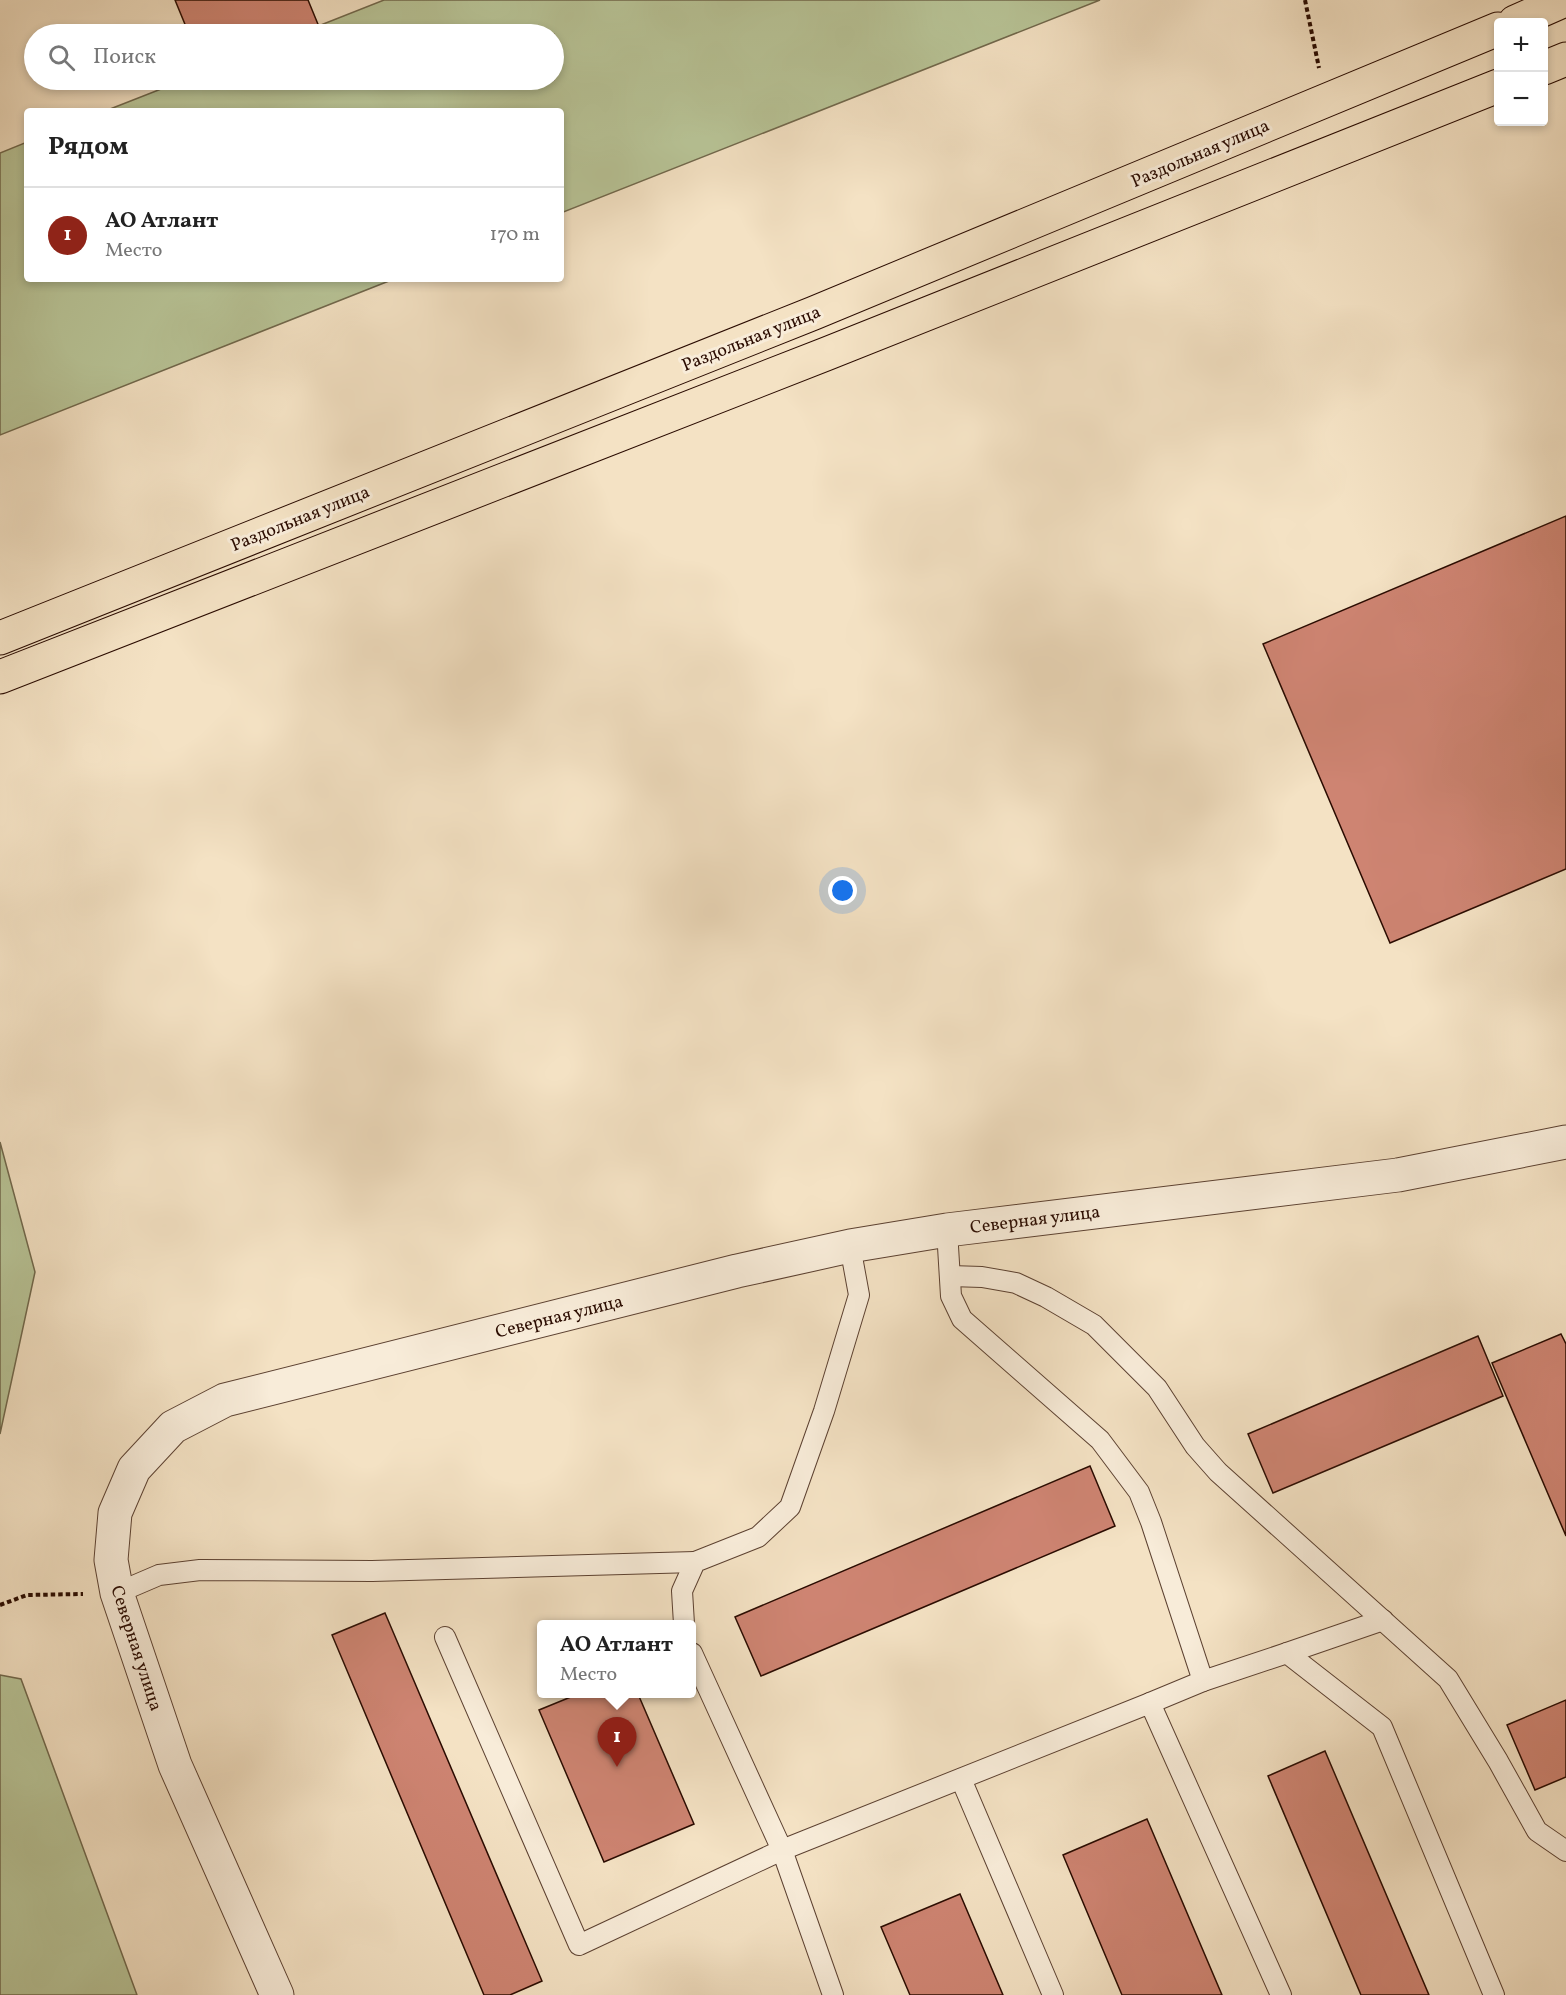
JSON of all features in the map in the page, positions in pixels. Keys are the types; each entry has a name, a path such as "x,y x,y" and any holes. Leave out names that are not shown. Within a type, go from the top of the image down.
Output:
{"main road":[{"path":"1524,18 1565,0"},
{"name":"Раздольная улица","path":"0,638 814,313 1494,31"},
{"path":"1548,66 1566,59"},
{"path":"0,677 826,354 1494,88"}],"street":[{"name":"Северная улица","path":"277,1995 175,1765 117,1593 111,1560 115,1513 134,1469 173,1427 225,1400 737,1271 850,1245 947,1230 1398,1175 1566,1142"}],"lane":[{"path":"947,1230 951,1296 962,1319 1100,1440 1139,1492 1203,1681"},
{"path":"117,1593 159,1575 200,1570 372,1571 695,1562 758,1537 790,1507 824,1411 859,1294 850,1245"},
{"path":"950,1276 982,1277 1016,1283 1046,1297 1094,1325 1157,1388 1195,1446 1218,1472 1448,1679 1537,1831 1566,1851"},
{"path":"684,1620 682,1591 695,1562"},
{"path":"445,1637 579,1946 782,1850 1203,1681 1383,1620"},
{"path":"1287,1653 1382,1727 1494,1995"},
{"path":"696,1662 782,1850 833,1995"},
{"path":"1150,1703 1281,1995"},
{"path":"961,1779 1053,1995"}],"path":[{"path":"1305,0 1320,73"},
{"path":"0,1605 27,1595 117,1593"}],"green space":[{"path":"384,0 1100,0 564,212 564,108 113,108 159,90 564,90 564,24 323,24"},
{"path":"24,143 24,282 386,282 0,435 0,153"},
{"path":"0,1142 35,1272 0,1434"},
{"path":"0,1675 21,1679 137,1995 0,1995"}],"building":[{"path":"175,0 308,0 318,24 185,24"},
{"path":"1566,516 1566,869 1390,943 1263,644"},
{"path":"1561,1334 1566,1344 1566,1536 1492,1363"},
{"path":"1478,1336 1503,1396 1273,1493 1248,1434"},
{"path":"1090,1466 1115,1526 761,1676 735,1617"},
{"path":"385,1613 542,1981 510,1995 484,1995 332,1635"},
{"path":"568,1698 640,1698 694,1824 604,1862 539,1710"},
{"path":"1566,1700 1566,1777 1535,1790 1507,1725"},
{"path":"1325,1751 1429,1995 1361,1995 1268,1776"},
{"path":"1147,1819 1222,1995 1122,1995 1063,1855"},
{"path":"960,1894 1003,1995 910,1995 881,1927"}],"place":[{"name":"АО Атлант","path":"617,1767"}]}
